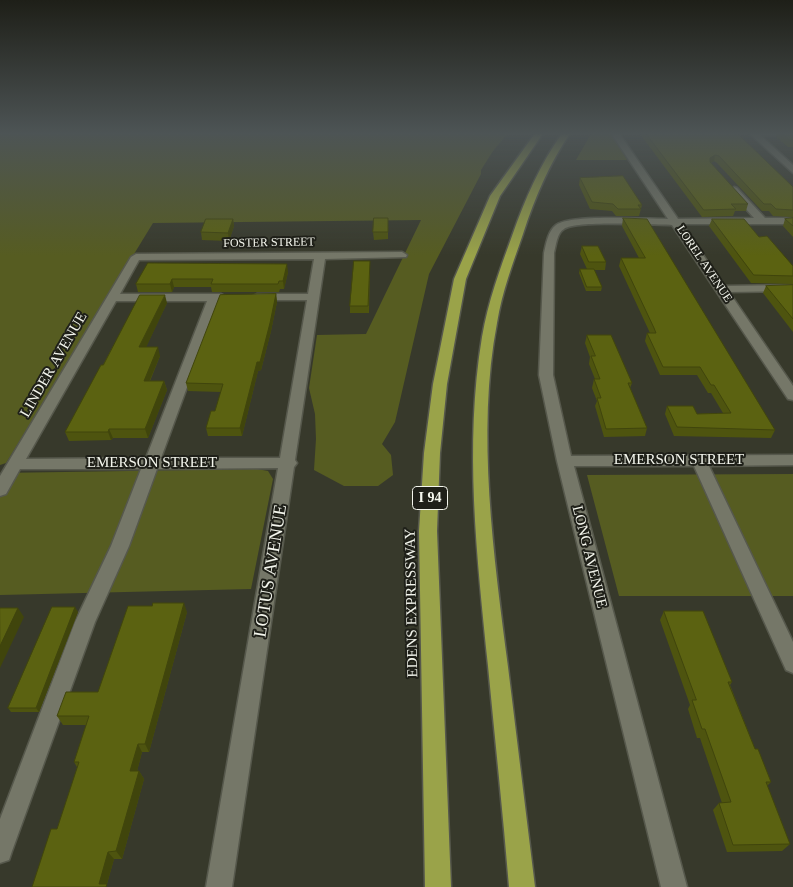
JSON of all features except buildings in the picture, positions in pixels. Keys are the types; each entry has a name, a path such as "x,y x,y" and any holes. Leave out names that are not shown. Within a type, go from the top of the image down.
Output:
{"highway":[{"name":"EDENS EXPRESSWAY","path":"438,887 428,531 432,453 440,384 460,279 495,196 511,173"},
{"path":"522,887 483,520 480,455 481,405 486,351 498,288 528,202 542,173"}],"street":[{"name":"LOREL AVENUE","path":"643,173 793,396"},
{"path":"725,180 762,221"},
{"path":"676,222 793,221"},
{"name":"LONG AVENUE","path":"674,887 565,461 546,375 549,253 555,230 560,226 590,222 676,222"},
{"name":"LOTUS AVENUE","path":"219,887 320,255"},
{"name":"FOSTER STREET","path":"136,257 402,255"},
{"name":"LINDER AVENUE","path":"0,490 136,257"},
{"path":"721,289 793,288"},
{"path":"112,298 314,297"},
{"path":"0,851 85,622 120,546 214,298"},
{"path":"699,460 793,664"},
{"name":"EMERSON STREET","path":"565,461 793,460"},
{"name":"EMERSON STREET","path":"15,464 288,462"}],"green space":[{"path":"0,173 481,173 429,274 395,422 382,444 391,455 393,475 378,486 344,486 314,470 315,414 309,388 317,335 366,334 421,220 153,223 6,463 0,465"},
{"path":"257,469 268,471 273,479 251,589 0,595 0,473"},
{"path":"793,474 793,596 619,596 587,475"}]}
